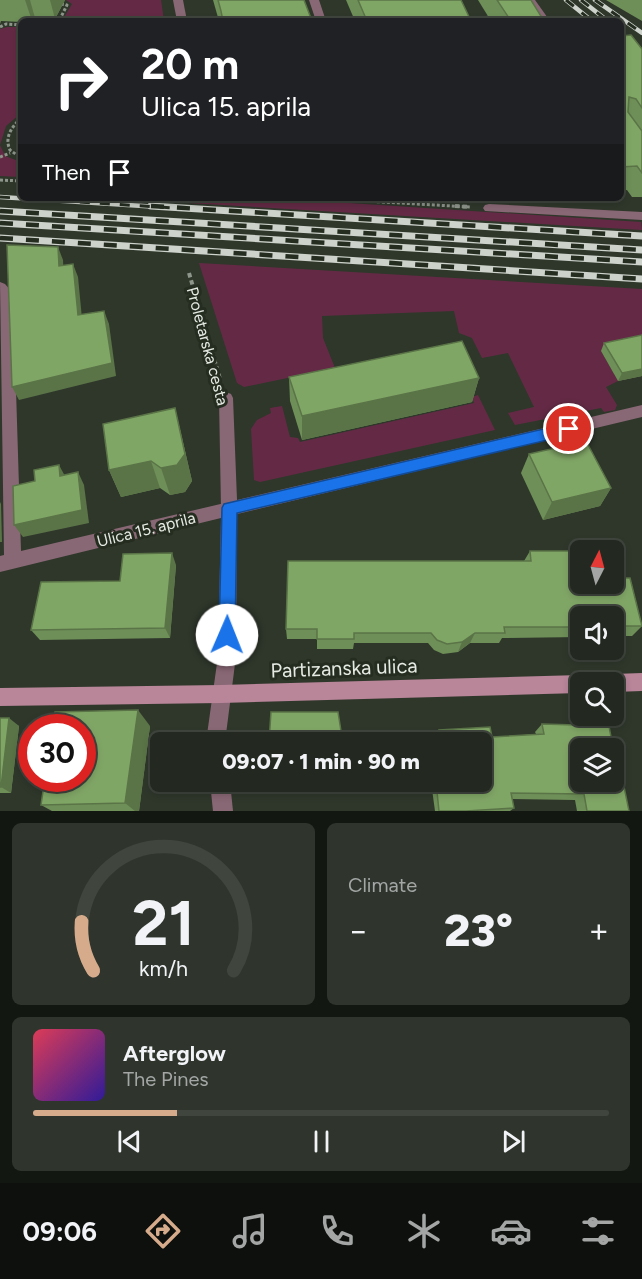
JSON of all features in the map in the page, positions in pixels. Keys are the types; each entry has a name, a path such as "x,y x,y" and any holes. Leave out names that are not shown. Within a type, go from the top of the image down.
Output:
{"street":[{"path":"178,0 181,18"},
{"path":"314,0 320,18"},
{"path":"530,0 543,18"},
{"path":"489,208 642,216"},
{"path":"0,287 6,293 6,563"},
{"name":"Proletarska cesta","path":"217,732 227,656 229,508 226,398"},
{"name":"Ulica 15. aprila","path":"6,563 642,411"},
{"path":"624,683 642,682"},
{"name":"Partizanska ulica","path":"0,697 221,694 570,684"},
{"path":"221,792 223,811"}],"path":[{"path":"51,4 67,5 60,18"},
{"path":"478,18 501,16"},
{"path":"0,27 18,25"},
{"path":"18,121 10,130 6,141 6,147 10,153 18,157"},
{"path":"0,157 10,153"},
{"path":"0,180 18,181"},
{"path":"365,201 489,208"},
{"name":"Proletarska cesta","path":"189,273 226,398"}],"shaded area":[{"path":"66,0 161,0 164,18 64,18 72,4"},
{"path":"18,27 18,116 6,126 0,145 0,29"},
{"path":"0,145 5,156 18,161 18,177 0,176"},
{"path":"154,201 318,201 641,222 642,230"},
{"path":"199,263 642,289 642,374 601,351 618,381 606,387 617,405 615,410 604,412 601,408 515,425 508,413 534,407 508,353 482,358 472,338 459,333 454,311 322,316 323,338 335,368 244,387 237,383"},
{"path":"478,395 495,430 260,482 254,480 251,429 257,420 271,413 270,408 282,406 290,437 298,438 300,442 474,403 472,397"}],"building":[{"path":"218,0 304,0 311,18 222,18"},
{"path":"358,0 461,0 470,18 366,18"},
{"path":"497,0 531,0 542,18 509,18"},
{"path":"631,35 642,49 642,108 636,99 629,97 628,112 642,131 642,173 637,166 624,167 624,36"},
{"path":"7,245 58,247 59,266 73,264 78,315 104,311 112,363 12,387"},
{"path":"642,335 642,369 622,373 604,343"},
{"path":"462,341 479,378 302,416 289,377"},
{"path":"175,408 185,454 177,465 161,468 151,461 109,470 103,424"},
{"path":"586,441 611,488 552,502 529,454"},
{"path":"59,465 60,476 78,472 82,510 14,525 13,486 35,481 34,470"},
{"path":"530,551 570,551 570,594 624,594 624,578 630,578 642,626 624,626 624,606 570,606 570,627 504,627 505,633 475,633 462,642 447,644 437,640 431,633 354,633 354,639 317,639 317,629 286,629 288,561 531,561"},
{"path":"172,553 165,628 31,630 41,582 120,581 123,554"},
{"path":"138,710 125,803 41,805 43,792 96,792 96,714 55,714 55,712"},
{"path":"271,712 338,712 341,731 346,732 270,732"},
{"path":"0,718 9,718 1,787 0,787"},
{"path":"542,724 609,726 611,738 570,738 570,792 624,792 624,787 629,811 587,811 584,794 511,793 514,808 439,811 437,792 492,792 492,737 544,734"},
{"path":"490,727 491,732 439,732 439,730"}],"railway":[{"path":"566,0 588,18"},
{"path":"581,0 604,18"},
{"path":"595,0 621,18"},
{"path":"624,20 642,33"},
{"path":"0,197 18,198"},
{"path":"64,201 175,208"},
{"path":"151,206 642,236"},
{"path":"0,211 642,250"},
{"path":"0,223 642,262"},
{"path":"0,238 642,279"}],"route":[{"path":"227,635 229,508 569,429"}]}
